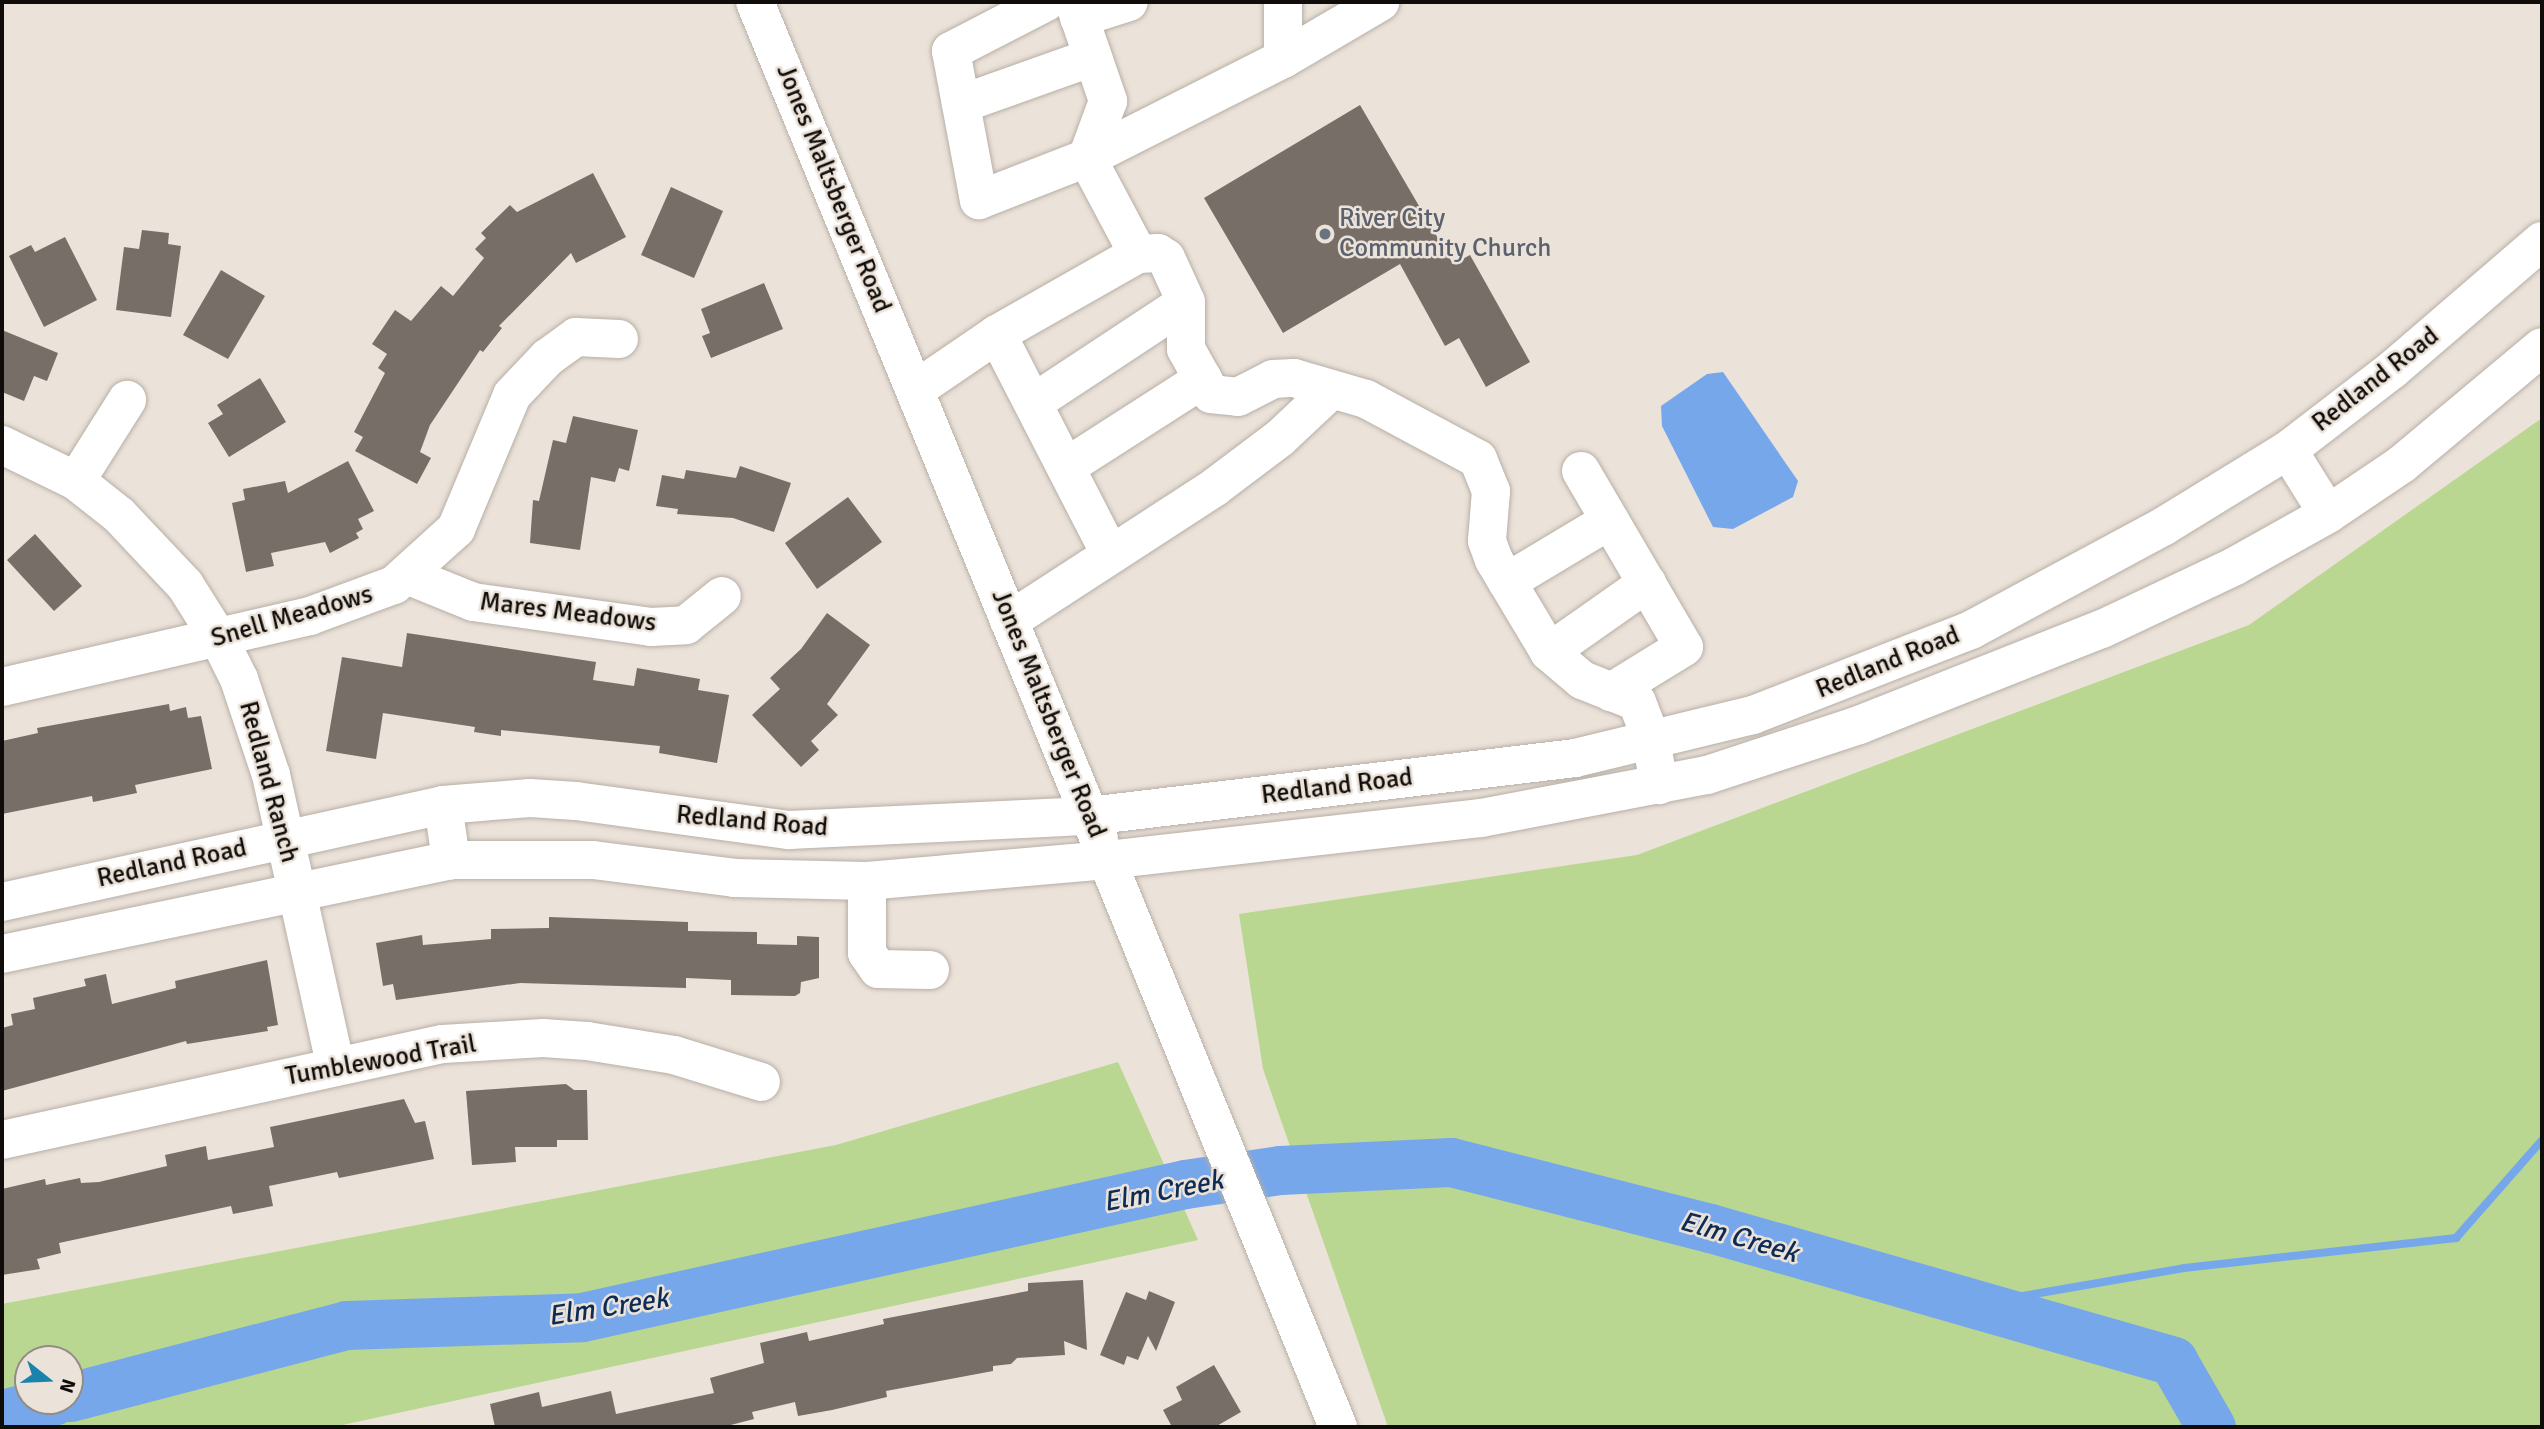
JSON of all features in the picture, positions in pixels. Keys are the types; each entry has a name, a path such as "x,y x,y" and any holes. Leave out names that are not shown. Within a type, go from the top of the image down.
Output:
{"main road":[{"name":"Jones Maltsberger Road","path":"755,2 1338,1427"},
{"path":"1129,2 1066,7 951,51 979,200 1087,158 1283,59 1380,2"},
{"path":"1283,2 1283,59"},
{"path":"1066,7 1093,57 1108,101 1087,158 1138,254"},
{"path":"961,104 1093,57"},
{"name":"Redland Road","path":"2,902 443,805 553,800 789,830 1089,816 1575,758 1753,715 1971,629 2164,526 2288,450 2403,361 2542,241"},
{"path":"915,390 997,334 1138,254 1157,253 1166,258 1185,302 1186,349 1211,394 1226,399 1273,379 1294,378 1366,399 1478,460 1490,491 1487,541 1507,582 1549,652 1582,680 1637,702 1651,739 1659,785"},
{"path":"1033,403 1185,302"},
{"path":"997,334 1110,554"},
{"name":"Snell Meadows","path":"2,687 219,639 369,597 409,576 456,529 512,395 547,358 576,337 618,339"},
{"name":"Redland Road","path":"2,954 451,860 566,858 735,878 867,881 1107,860 1481,818 1659,785 1776,756 2102,629 2235,566 2328,514 2402,464 2542,347"},
{"path":"1066,467 1203,379"},
{"path":"1009,621 1226,479 1280,438 1332,389"},
{"path":"76,481 127,400"},
{"name":"Redland Ranch","path":"2,446 76,481 153,548 184,585 219,639 258,729 336,1067"},
{"path":"2288,450 2328,514"},
{"path":"1581,471 1684,647 1611,692"},
{"path":"1507,582 1610,520"},
{"name":"Mares Meadows","path":"409,576 472,603 652,628 686,625 722,596"},
{"path":"1549,652 1647,583"},
{"path":"443,805 451,860"},
{"path":"867,881 867,953 878,969 930,970"},
{"name":"Tumblewood Trail","path":"2,1140 443,1044 543,1038 674,1055 761,1082"}],"green space":[{"path":"2542,418 2542,1427 1388,1427 1263,1069 1239,914 1637,855 2249,625"},
{"path":"1118,1062 1198,1240 333,1427 2,1427 2,1304 836,1145"}],"water":[{"path":"1723,372 1798,481 1793,497 1733,529 1713,527 1662,426 1661,406 1707,374"}],"building":[{"path":"1360,105 1453,264 1470,255 1530,362 1486,387 1459,338 1445,346 1400,264 1283,333 1204,198"},
{"path":"593,173 626,237 576,263 571,253 499,326 502,328 483,352 480,350 430,425 420,452 431,458 417,484 355,451 363,437 354,432 385,373 378,368 387,354 372,344 395,310 411,321 441,286 453,296 484,258 475,249 486,238 481,233 510,205 517,212"},
{"path":"671,187 723,211 694,278 641,255"},
{"path":"142,230 169,233 168,244 181,246 171,317 116,310 124,247 139,249"},
{"path":"65,237 97,300 44,327 9,256 31,245 35,252"},
{"path":"221,270 265,296 228,359 183,335"},
{"path":"764,283 783,329 711,358 702,336 710,333 701,309"},
{"path":"2,330 58,353 47,381 34,376 24,401 2,392"},
{"path":"260,378 286,422 229,457 208,423 223,414 217,405"},
{"path":"573,416 638,430 629,471 619,468 615,482 591,477 580,550 530,543 533,500 539,501 553,440 566,443"},
{"path":"348,461 374,511 358,519 363,529 356,533 359,538 330,553 325,542 271,553 274,566 246,572 232,503 245,500 243,489 285,481 288,493"},
{"path":"740,466 791,483 774,532 733,518 677,514 678,509 656,506 662,475 684,479 686,470 736,478"},
{"path":"848,497 882,542 817,589 785,543"},
{"path":"35,534 82,586 54,611 7,560"},
{"path":"827,613 870,645 827,704 838,715 811,741 819,750 801,767 752,715 780,689 770,678 801,649"},
{"path":"407,633 596,662 593,680 634,686 637,668 700,679 698,690 729,695 717,763 659,753 660,746 501,730 501,736 474,732 475,727 383,713 376,759 326,751 342,657 402,667"},
{"path":"169,704 170,711 186,707 188,718 201,716 212,769 135,785 137,793 93,802 92,796 2,814 2,741 38,733 37,728"},
{"path":"549,917 688,922 688,931 757,932 757,944 797,945 797,936 819,937 819,978 801,982 800,993 795,996 731,995 731,980 686,978 686,988 520,983 396,1000 393,984 383,986 376,943 422,935 423,945 491,939 491,929 549,928"},
{"path":"267,960 278,1025 267,1027 268,1031 187,1044 186,1041 2,1091 2,1028 13,1025 11,1014 35,1009 33,998 86,986 84,979 106,974 112,1004 176,988 175,981"},
{"path":"566,1084 574,1090 587,1090 588,1140 557,1140 557,1147 515,1147 516,1162 472,1165 466,1091"},
{"path":"404,1099 415,1123 425,1121 434,1159 339,1178 337,1172 269,1186 273,1206 233,1214 231,1206 59,1243 61,1253 37,1259 40,1269 2,1275 2,1189 45,1179 46,1185 80,1178 81,1183 99,1182 167,1166 165,1155 206,1146 208,1160 274,1147 270,1127"},
{"path":"1083,1280 1087,1350 1064,1341 1065,1355 1017,1358 1011,1364 993,1366 993,1371 886,1391 887,1397 798,1416 795,1402 752,1412 754,1419 723,1427 495,1427 490,1404 539,1392 542,1407 611,1391 616,1414 714,1393 710,1378 764,1363 760,1343 807,1332 809,1341 884,1324 883,1319 1028,1291 1028,1283"},
{"path":"1149,1291 1175,1302 1156,1351 1148,1336 1138,1360 1127,1356 1124,1365 1100,1355 1126,1292 1146,1300"},
{"path":"1214,1365 1241,1412 1215,1427 1172,1427 1163,1410 1182,1400 1176,1387"}],"waterway":[{"path":"1976,1304 2184,1268 2456,1238 2542,1140"},
{"name":"Elm Creek","path":"84,1393 346,1325 582,1317 1185,1184 1280,1170 1451,1162 1710,1228 2173,1361 2211,1427"},
{"name":"Elm Creek","path":"2,1414 14,1411"}],"place":[{"name":"River City Community Church","path":"1325,234"}]}
